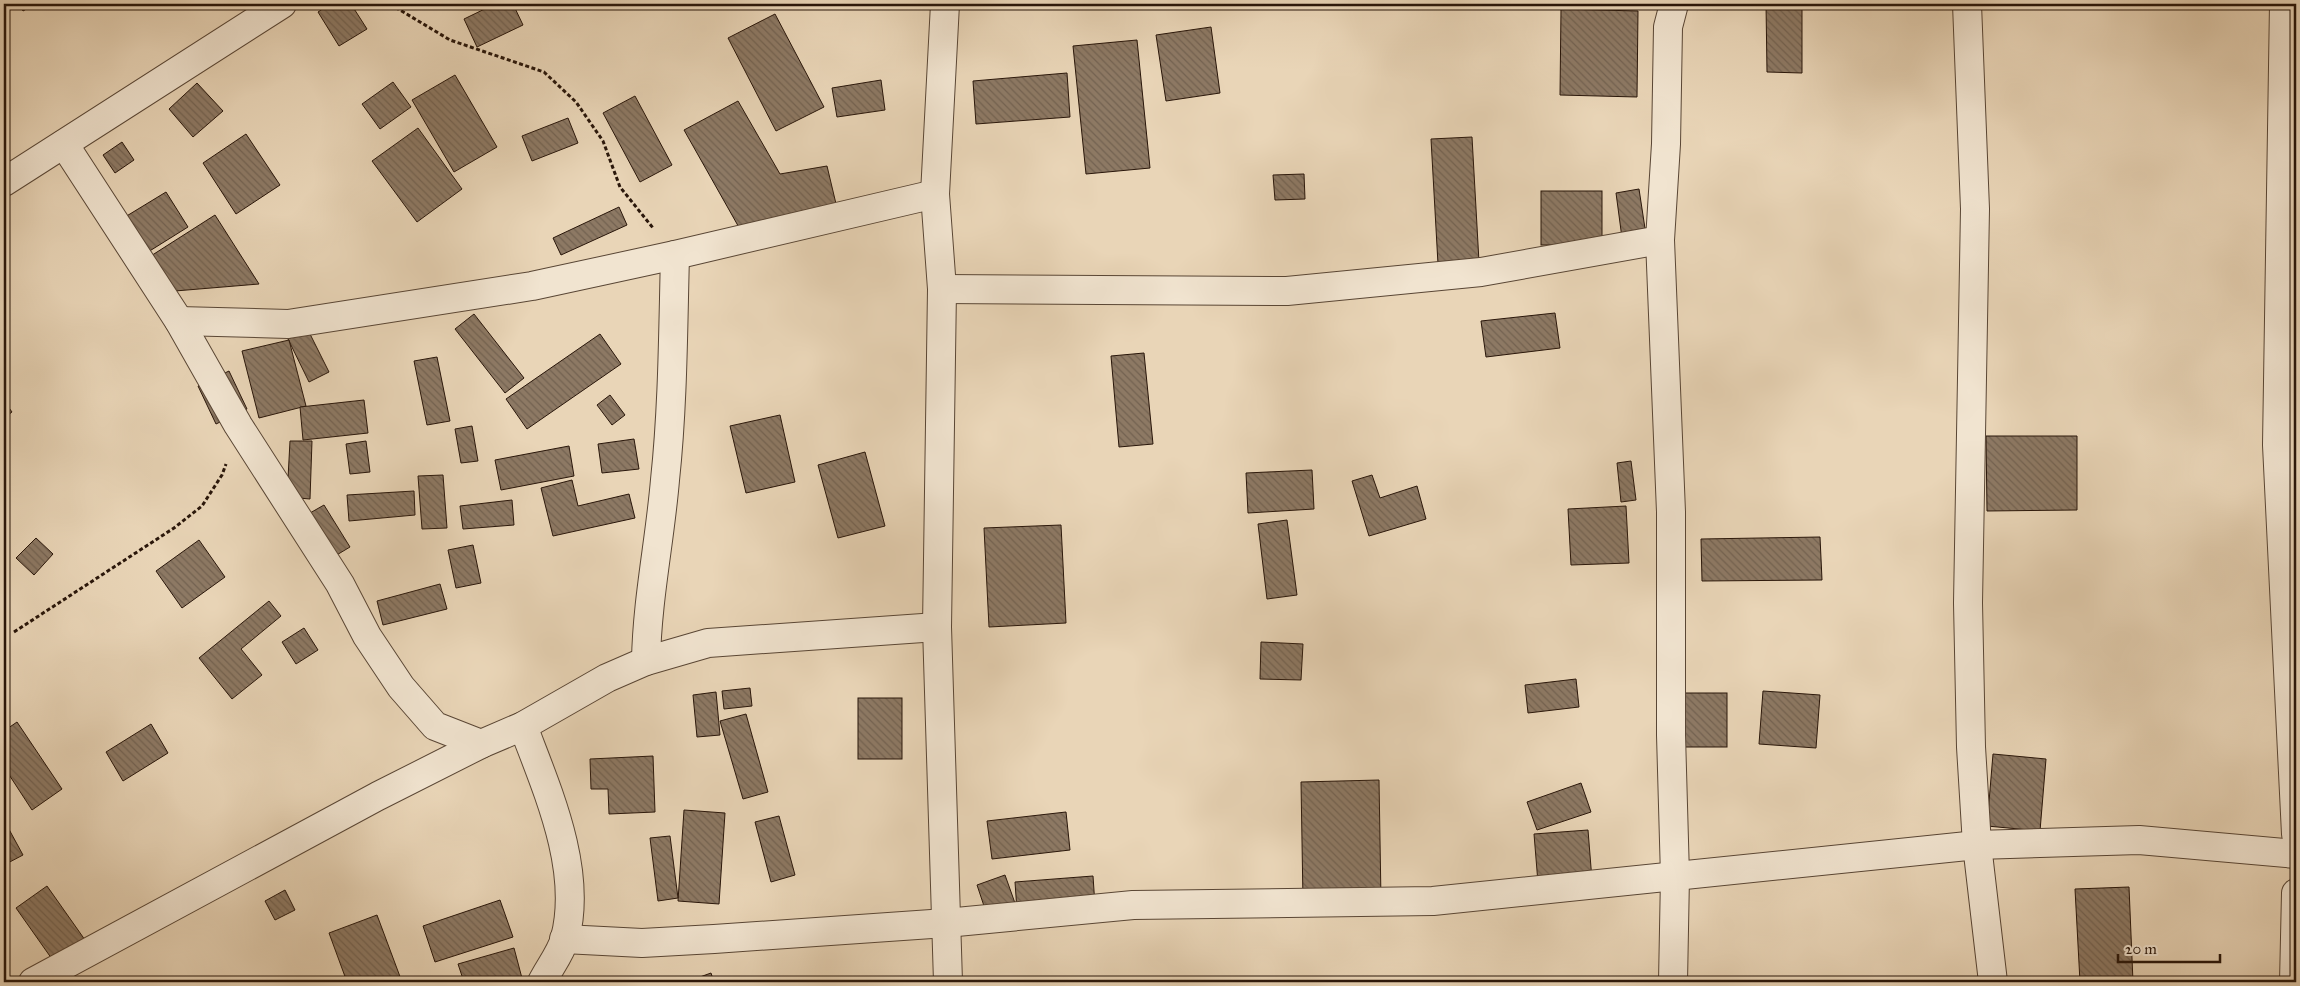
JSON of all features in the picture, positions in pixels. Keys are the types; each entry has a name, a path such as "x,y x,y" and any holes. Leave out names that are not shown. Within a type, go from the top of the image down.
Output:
{"street":[{"path":"4,182 282,4"},
{"path":"945,4 935,194 942,289 936,627 948,982"},
{"path":"1673,982 1675,876 1671,735 1670,512 1660,240 1666,144 1668,26 1674,4"},
{"path":"1967,4 1975,209 1968,603 1971,747 1977,845 1993,982"},
{"path":"2284,4 2277,445 2296,834"},
{"path":"64,144 178,321 238,425 340,584 367,636 401,687 436,726 481,744"},
{"path":"178,321 288,324 532,286 675,255 935,194"},
{"path":"942,289 1287,291 1481,272 1660,240"},
{"path":"646,661 647,626 661,527 668,449 675,255"},
{"path":"34,982 378,796 481,744 523,726 608,678 646,661 708,643 936,627"},
{"path":"523,726 551,802 563,846 570,904 564,939 542,982"},
{"path":"564,939 642,942 678,941 946,923 1133,905 1433,901 1977,845 2139,840 2296,854"},
{"path":"2294,982 2296,894"}],"path":[{"path":"390,4 450,40 544,72 576,102 603,141 620,187 675,255"},
{"path":"14,632 174,528 202,506 222,475 238,425"}],"building":[{"path":"19,4 35,4 23,11"},
{"path":"330,4 351,4 367,29 339,46 318,12"},
{"path":"495,4 513,4 523,25 477,47 464,19"},
{"path":"1766,4 1802,4 1802,73 1767,72"},
{"path":"1561,9 1638,11 1637,97 1560,95"},
{"path":"775,14 824,107 776,131 728,38"},
{"path":"1211,27 1220,93 1166,101 1156,35"},
{"path":"1137,40 1150,168 1086,174 1073,46"},
{"path":"1067,73 1070,117 976,124 973,81"},
{"path":"455,75 497,147 454,172 412,100"},
{"path":"881,80 885,110 837,117 832,88"},
{"path":"393,82 411,107 380,129 362,104"},
{"path":"197,83 223,111 193,137 169,109"},
{"path":"635,96 672,165 640,182 603,113"},
{"path":"738,101 780,174 827,166 837,208 741,231 684,130"},
{"path":"568,118 578,143 532,161 522,136"},
{"path":"418,128 462,189 417,222 372,161"},
{"path":"246,134 280,185 236,214 203,163"},
{"path":"1472,137 1479,262 1438,264 1431,139"},
{"path":"122,142 134,160 115,173 103,155"},
{"path":"1304,174 1305,199 1275,200 1273,175"},
{"path":"1639,189 1646,235 1622,238 1616,193"},
{"path":"1541,191 1602,191 1602,245 1541,245"},
{"path":"166,192 188,227 148,252 125,217"},
{"path":"619,207 627,225 561,255 553,238"},
{"path":"215,215 259,284 163,292 143,261"},
{"path":"1555,313 1560,348 1486,357 1481,321"},
{"path":"474,314 524,378 505,393 455,329"},
{"path":"308,330 329,372 309,382 288,339"},
{"path":"600,334 621,364 527,429 506,399"},
{"path":"289,340 306,406 259,418 242,351"},
{"path":"1144,353 1153,444 1119,447 1111,356"},
{"path":"437,357 450,421 427,425 414,361"},
{"path":"229,371 247,409 216,424 198,386"},
{"path":"610,395 625,415 612,425 597,405"},
{"path":"364,400 368,433 303,440 300,407"},
{"path":"4,401 12,412 4,418"},
{"path":"780,415 795,482 746,493 730,426"},
{"path":"472,426 478,461 461,463 455,429"},
{"path":"1986,436 2077,436 2077,510 1987,511"},
{"path":"634,439 639,469 602,473 598,444"},
{"path":"290,441 312,441 310,499 287,497"},
{"path":"366,441 370,472 350,474 346,444"},
{"path":"569,446 574,476 501,490 495,460"},
{"path":"865,452 885,526 838,538 818,465"},
{"path":"1631,461 1636,500 1621,502 1617,463"},
{"path":"1312,470 1314,509 1248,513 1246,473"},
{"path":"443,475 447,528 422,529 418,476"},
{"path":"1372,475 1380,498 1417,486 1426,519 1369,536 1352,481"},
{"path":"572,480 578,506 629,494 635,518 553,536 541,488"},
{"path":"414,491 415,515 349,521 347,495"},
{"path":"512,500 514,525 463,529 460,506"},
{"path":"324,505 350,547 330,559 303,517"},
{"path":"1626,506 1629,563 1571,565 1568,509"},
{"path":"1287,520 1297,595 1267,599 1258,524"},
{"path":"1061,525 1066,623 989,627 984,528"},
{"path":"1820,537 1822,580 1702,581 1701,539"},
{"path":"36,538 53,554 34,575 16,558"},
{"path":"199,540 225,577 182,608 156,571"},
{"path":"473,545 481,583 456,588 448,550"},
{"path":"440,584 447,609 383,625 377,601"},
{"path":"269,601 281,616 241,649 262,675 232,699 199,658"},
{"path":"304,628 318,650 296,664 282,642"},
{"path":"1261,642 1303,644 1301,680 1260,679"},
{"path":"1576,679 1579,707 1528,713 1525,685"},
{"path":"750,688 752,706 724,709 722,691"},
{"path":"1763,691 1820,695 1816,748 1759,744"},
{"path":"716,692 720,735 697,737 693,695"},
{"path":"1682,693 1727,693 1727,747 1682,747"},
{"path":"858,698 902,698 902,759 858,759"},
{"path":"746,714 768,792 743,799 720,721"},
{"path":"17,722 62,789 32,810 4,767 4,731"},
{"path":"151,724 168,753 123,781 106,752"},
{"path":"1993,754 2046,759 2040,831 1987,826"},
{"path":"653,756 655,812 609,814 608,789 591,789 590,759"},
{"path":"1379,780 1381,900 1303,901 1301,782"},
{"path":"1581,783 1591,812 1537,830 1527,802"},
{"path":"684,810 725,813 719,904 678,901"},
{"path":"1066,812 1070,850 992,859 987,821"},
{"path":"779,816 795,875 771,882 755,822"},
{"path":"4,823 23,855 4,865"},
{"path":"1588,830 1592,880 1538,883 1534,834"},
{"path":"670,836 678,898 658,901 650,838"},
{"path":"1005,875 1021,920 992,930 977,885"},
{"path":"1093,876 1096,920 1018,925 1015,882"},
{"path":"47,886 90,947 59,969 16,908"},
{"path":"2129,887 2133,982 2080,982 2075,889"},
{"path":"285,890 295,910 275,920 265,901"},
{"path":"500,900 513,937 435,962 423,926"},
{"path":"377,915 402,982 347,982 329,933"},
{"path":"514,948 523,982 464,982 458,964"},
{"path":"711,973 714,982 686,982"},
{"path":"1060,977 1060,982 987,982 987,981"}]}
